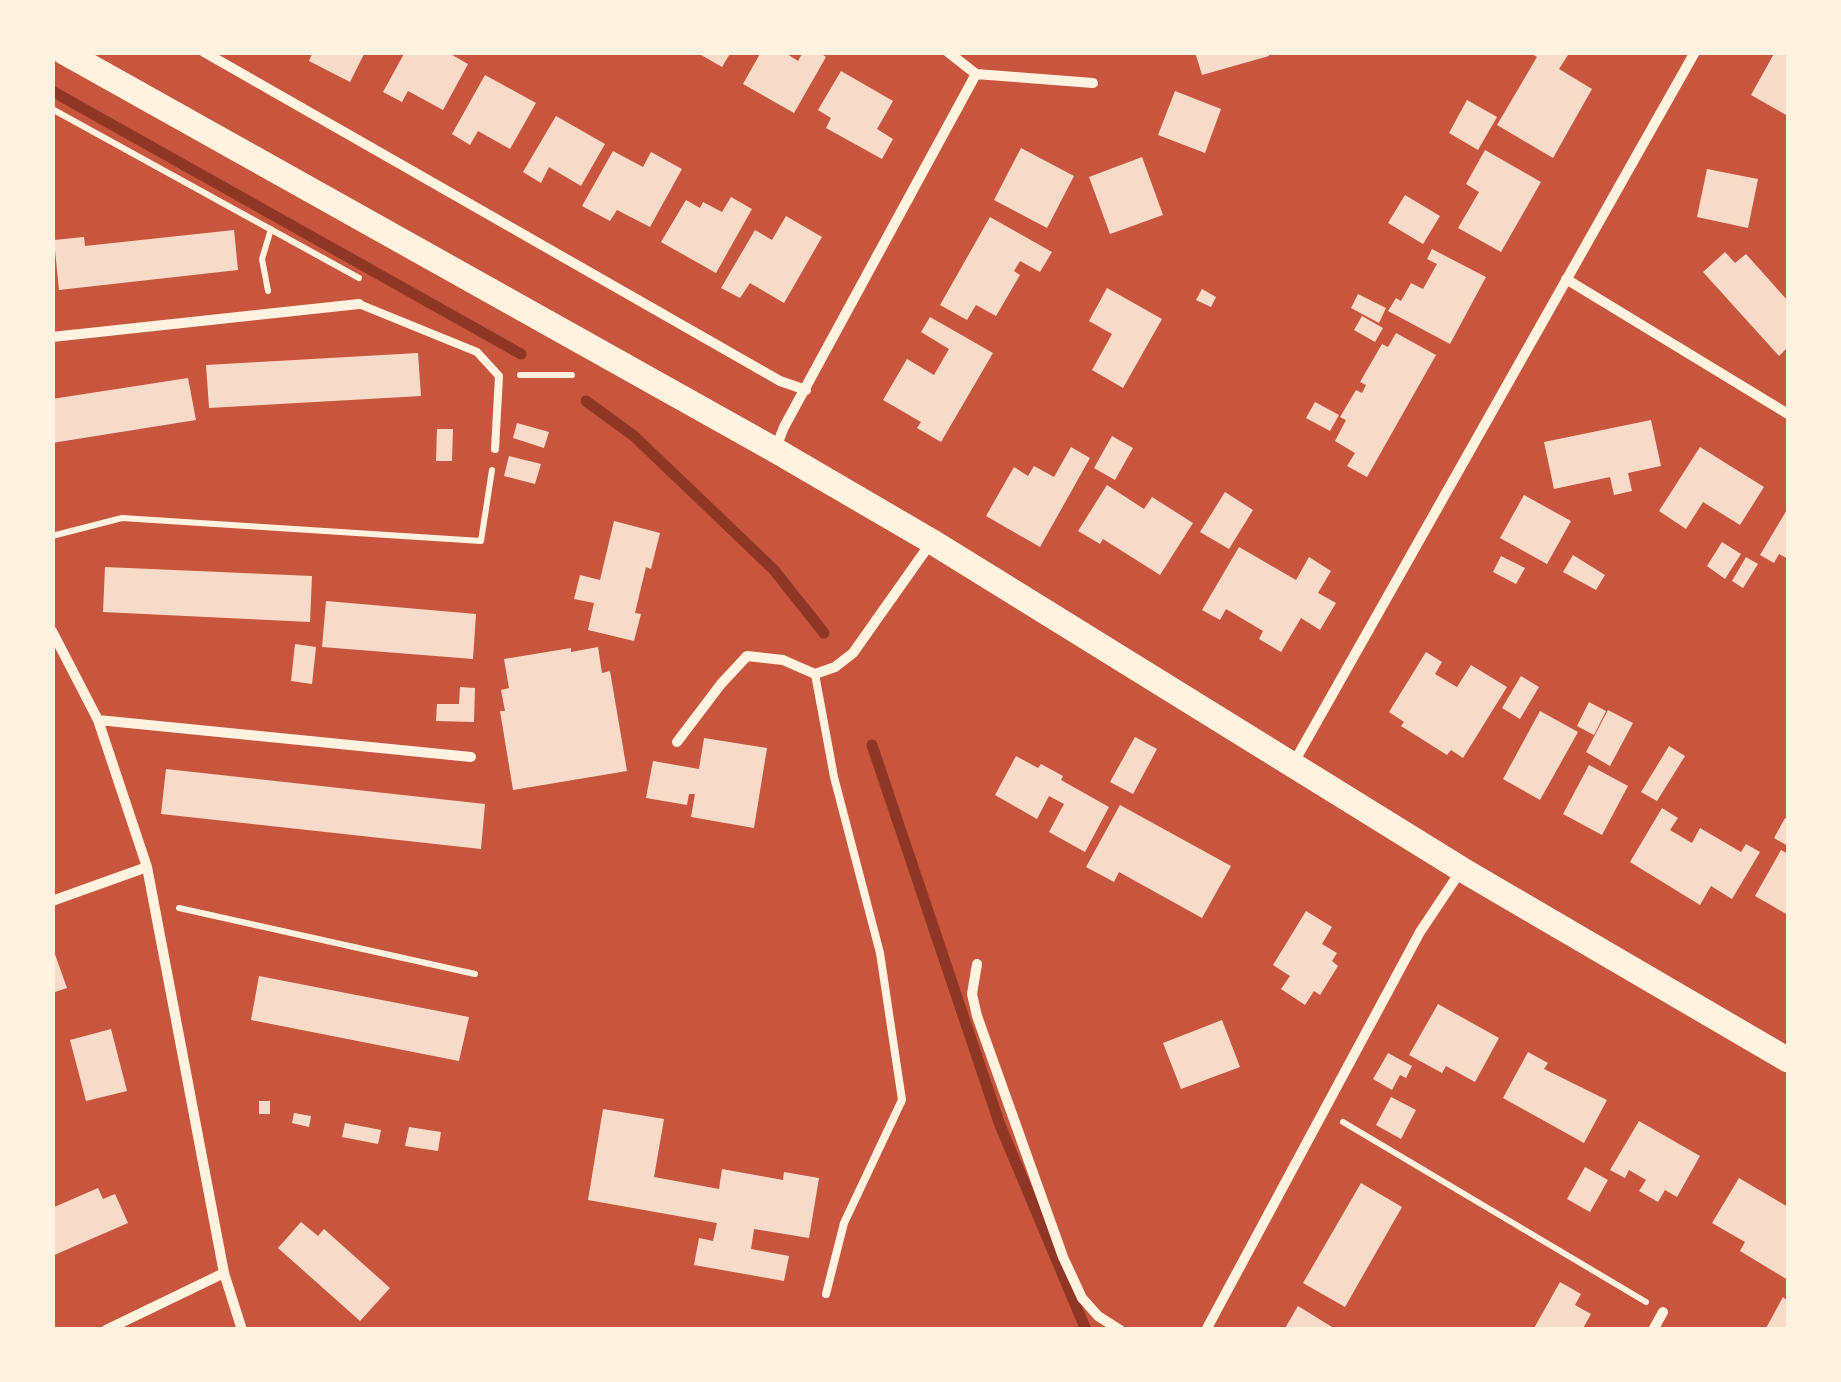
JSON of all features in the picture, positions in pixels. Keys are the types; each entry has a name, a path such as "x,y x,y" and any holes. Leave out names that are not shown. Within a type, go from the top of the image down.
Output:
{"main road":[{"path":"64,52 775,450 1461,869 1788,1060"}],"street":[{"path":"204,52 780,381 806,390"},
{"path":"948,52 976,74 1093,82"},
{"path":"1293,764 1695,52"},
{"path":"775,450 976,74"},
{"path":"1566,280 1788,414"},
{"path":"52,338 359,304"},
{"path":"678,742 746,656 783,660 815,674 835,667 852,653 931,542"},
{"path":"52,631 98,720 147,867 224,1273 242,1330"},
{"path":"98,720 471,757"},
{"path":"52,901 147,867"},
{"path":"1206,1330 1210,1316 1420,932 1461,869"},
{"path":"977,964 972,994 977,1016 1063,1257 1082,1298 1098,1316 1120,1330"},
{"path":"106,1330 224,1273"},
{"path":"1653,1330 1663,1312"}],"lane":[{"path":"359,304 477,352 499,376 496,449"},
{"path":"815,674 834,777 880,953 902,1100 844,1223 826,1294"}],"path":[{"path":"52,109 365,281"},
{"path":"271,229 262,259 272,313"},
{"path":"499,376 578,375 616,361"},
{"path":"52,536 122,518 481,540 496,449"},
{"path":"156,903 475,974"},
{"path":"1325,1111 1663,1312"}],"building":[{"path":"313,52 365,52 350,82 309,61"},
{"path":"405,52 447,52 468,64 443,110 408,91 402,102 383,92"},
{"path":"696,52 731,52 722,67"},
{"path":"761,52 784,52 798,61 803,52 819,52 826,57 794,113 743,84"},
{"path":"1195,52 1268,52 1269,56 1202,75"},
{"path":"1529,52 1564,52 1568,55 1559,69 1592,89 1553,158 1497,125 1537,57"},
{"path":"1775,52 1788,52 1788,116 1751,95"},
{"path":"841,71 893,101 877,129 893,139 882,159 826,128 831,118 818,110"},
{"path":"485,75 536,103 510,149 478,131 470,145 452,134"},
{"path":"1175,91 1221,109 1205,153 1158,135"},
{"path":"1467,100 1497,117 1478,150 1449,133"},
{"path":"556,116 605,144 581,186 549,167 541,183 523,172"},
{"path":"1021,148 1074,176 1047,228 994,200"},
{"path":"1485,150 1541,182 1501,252 1458,228 1479,192 1466,184"},
{"path":"613,151 643,167 651,152 682,169 650,227 617,210 610,221 582,206"},
{"path":"1142,157 1163,215 1110,234 1089,177"},
{"path":"1707,169 1758,179 1748,228 1697,217"},
{"path":"1405,195 1440,216 1423,244 1388,223"},
{"path":"731,197 752,209 716,273 661,242 686,200 700,208 703,202 722,212"},
{"path":"786,216 822,237 784,303 750,283 740,298 721,288 755,230 772,240"},
{"path":"990,217 1052,252 1040,272 1020,261 1014,271 1020,275 996,316 976,305 967,320 940,305"},
{"path":"234,230 238,270 59,290 54,240 84,237 85,246"},
{"path":"1432,249 1486,277 1450,344 1388,311 1396,298 1401,301 1411,283 1423,289 1437,264 1427,259"},
{"path":"1725,252 1735,263 1746,254 1788,301 1788,347 1779,356 1703,272"},
{"path":"1107,288 1162,319 1123,388 1092,370 1112,334 1089,321"},
{"path":"1202,289 1216,297 1211,307 1196,300"},
{"path":"1358,294 1386,308 1379,323 1351,308"},
{"path":"1362,316 1383,328 1375,342 1354,330"},
{"path":"930,317 993,353 941,442 917,428 921,422 883,400 907,359 934,375 949,349 921,332"},
{"path":"1396,333 1436,355 1367,477 1347,466 1355,453 1335,441 1346,420 1340,417 1356,390 1362,393 1366,385 1360,382 1382,344 1388,347"},
{"path":"418,353 421,396 209,408 206,365"},
{"path":"188,378 196,420 52,443 52,399"},
{"path":"1315,402 1339,415 1330,431 1306,418"},
{"path":"1651,420 1661,466 1628,473 1632,491 1614,495 1610,477 1554,489 1544,442"},
{"path":"517,423 549,432 544,448 513,438"},
{"path":"437,429 453,429 452,461 436,461"},
{"path":"1112,436 1133,448 1115,480 1094,468"},
{"path":"1071,447 1090,458 1040,547 986,516 1014,467 1028,476 1034,466 1054,477"},
{"path":"1700,447 1764,487 1740,525 1703,502 1686,529 1659,511"},
{"path":"509,456 541,464 535,484 504,476"},
{"path":"1107,485 1144,509 1152,497 1193,523 1160,575 1103,539 1100,544 1078,531"},
{"path":"1225,492 1253,510 1229,549 1200,532"},
{"path":"1524,495 1571,521 1547,564 1500,538"},
{"path":"1788,508 1788,559 1779,554 1774,563 1760,555"},
{"path":"614,521 660,533 651,569 646,567 635,613 641,614 634,641 588,630 594,603 574,599 580,575 600,580"},
{"path":"1722,542 1741,554 1725,579 1707,566"},
{"path":"1239,547 1296,580 1309,557 1331,571 1318,593 1336,603 1320,630 1301,618 1281,652 1259,639 1263,631 1226,609 1220,620 1202,610"},
{"path":"1573,555 1605,575 1596,590 1563,572"},
{"path":"1501,556 1525,568 1516,584 1493,572"},
{"path":"1746,557 1758,564 1743,588 1732,581"},
{"path":"105,567 312,576 310,622 103,612"},
{"path":"326,601 476,614 473,659 322,647"},
{"path":"295,644 316,647 312,684 291,681"},
{"path":"598,647 602,673 610,671 627,771 513,790 500,711 505,711 501,690 509,688 504,659"},
{"path":"1426,652 1442,662 1435,674 1457,687 1471,665 1507,687 1463,758 1451,750 1447,755 1401,726 1404,722 1389,712"},
{"path":"1521,676 1539,687 1520,719 1502,708"},
{"path":"460,687 475,688 474,722 436,721 437,704 459,704"},
{"path":"1589,702 1606,711 1594,735 1577,726"},
{"path":"1608,710 1633,723 1610,766 1586,752"},
{"path":"1540,711 1578,732 1540,800 1503,779"},
{"path":"1135,737 1157,749 1133,794 1110,782"},
{"path":"704,738 767,748 754,828 691,817 695,794 689,794 687,805 646,798 653,761 699,769"},
{"path":"1669,746 1685,756 1657,801 1641,792"},
{"path":"1016,756 1063,776 1061,780 1109,807 1085,852 1049,832 1064,804 1049,796 1037,819 995,795"},
{"path":"1589,765 1628,786 1602,835 1563,814"},
{"path":"166,769 485,804 481,849 161,814"},
{"path":"1120,805 1231,866 1202,918 1119,872 1114,882 1086,867"},
{"path":"1662,808 1678,818 1670,830 1692,843 1700,828 1741,852 1746,844 1760,852 1732,899 1711,886 1700,905 1630,862"},
{"path":"1785,818 1788,820 1788,846 1774,838"},
{"path":"1781,850 1788,854 1788,915 1755,896"},
{"path":"1306,911 1332,927 1322,944 1337,953 1332,961 1338,966 1320,995 1314,991 1305,1005 1281,989 1290,976 1273,965"},
{"path":"52,946 67,988 52,993"},
{"path":"259,976 469,1017 459,1061 251,1020"},
{"path":"1438,1004 1499,1038 1475,1082 1446,1066 1442,1073 1409,1055"},
{"path":"1222,1020 1240,1067 1181,1089 1163,1043"},
{"path":"111,1029 127,1091 86,1101 70,1040"},
{"path":"1528,1052 1548,1063 1544,1069 1607,1100 1584,1143 1503,1098"},
{"path":"1388,1053 1412,1066 1406,1078 1400,1075 1392,1090 1373,1079"},
{"path":"1391,1097 1416,1110 1401,1139 1376,1125"},
{"path":"259,1101 270,1101 270,1114 259,1114"},
{"path":"603,1109 664,1119 654,1177 719,1189 722,1169 783,1180 784,1172 819,1178 809,1238 754,1229 751,1249 789,1256 784,1281 694,1265 699,1238 713,1241 717,1223 588,1200"},
{"path":"294,1113 311,1116 309,1127 292,1123"},
{"path":"1639,1121 1700,1156 1677,1197 1665,1190 1658,1202 1639,1191 1646,1180 1629,1170 1625,1178 1610,1170"},
{"path":"345,1123 381,1130 378,1144 342,1137"},
{"path":"409,1127 441,1132 438,1151 405,1146"},
{"path":"1585,1167 1608,1180 1590,1212 1567,1199"},
{"path":"1739,1178 1788,1207 1788,1280 1740,1251 1745,1242 1712,1223"},
{"path":"1361,1183 1402,1207 1345,1307 1303,1283"},
{"path":"98,1188 103,1199 115,1194 128,1223 52,1256 52,1208"},
{"path":"301,1222 318,1236 324,1229 390,1288 360,1321 278,1248"},
{"path":"1560,1282 1581,1294 1575,1305 1591,1314 1582,1330 1533,1330"},
{"path":"1783,1297 1788,1301 1787,1330 1765,1330"},
{"path":"1298,1306 1332,1327 1330,1330 1284,1330"}],"waterway":[{"path":"52,91 521,354"},
{"path":"586,401 634,436 774,570 824,633"},
{"path":"872,745 1000,1125 1086,1330"}]}
